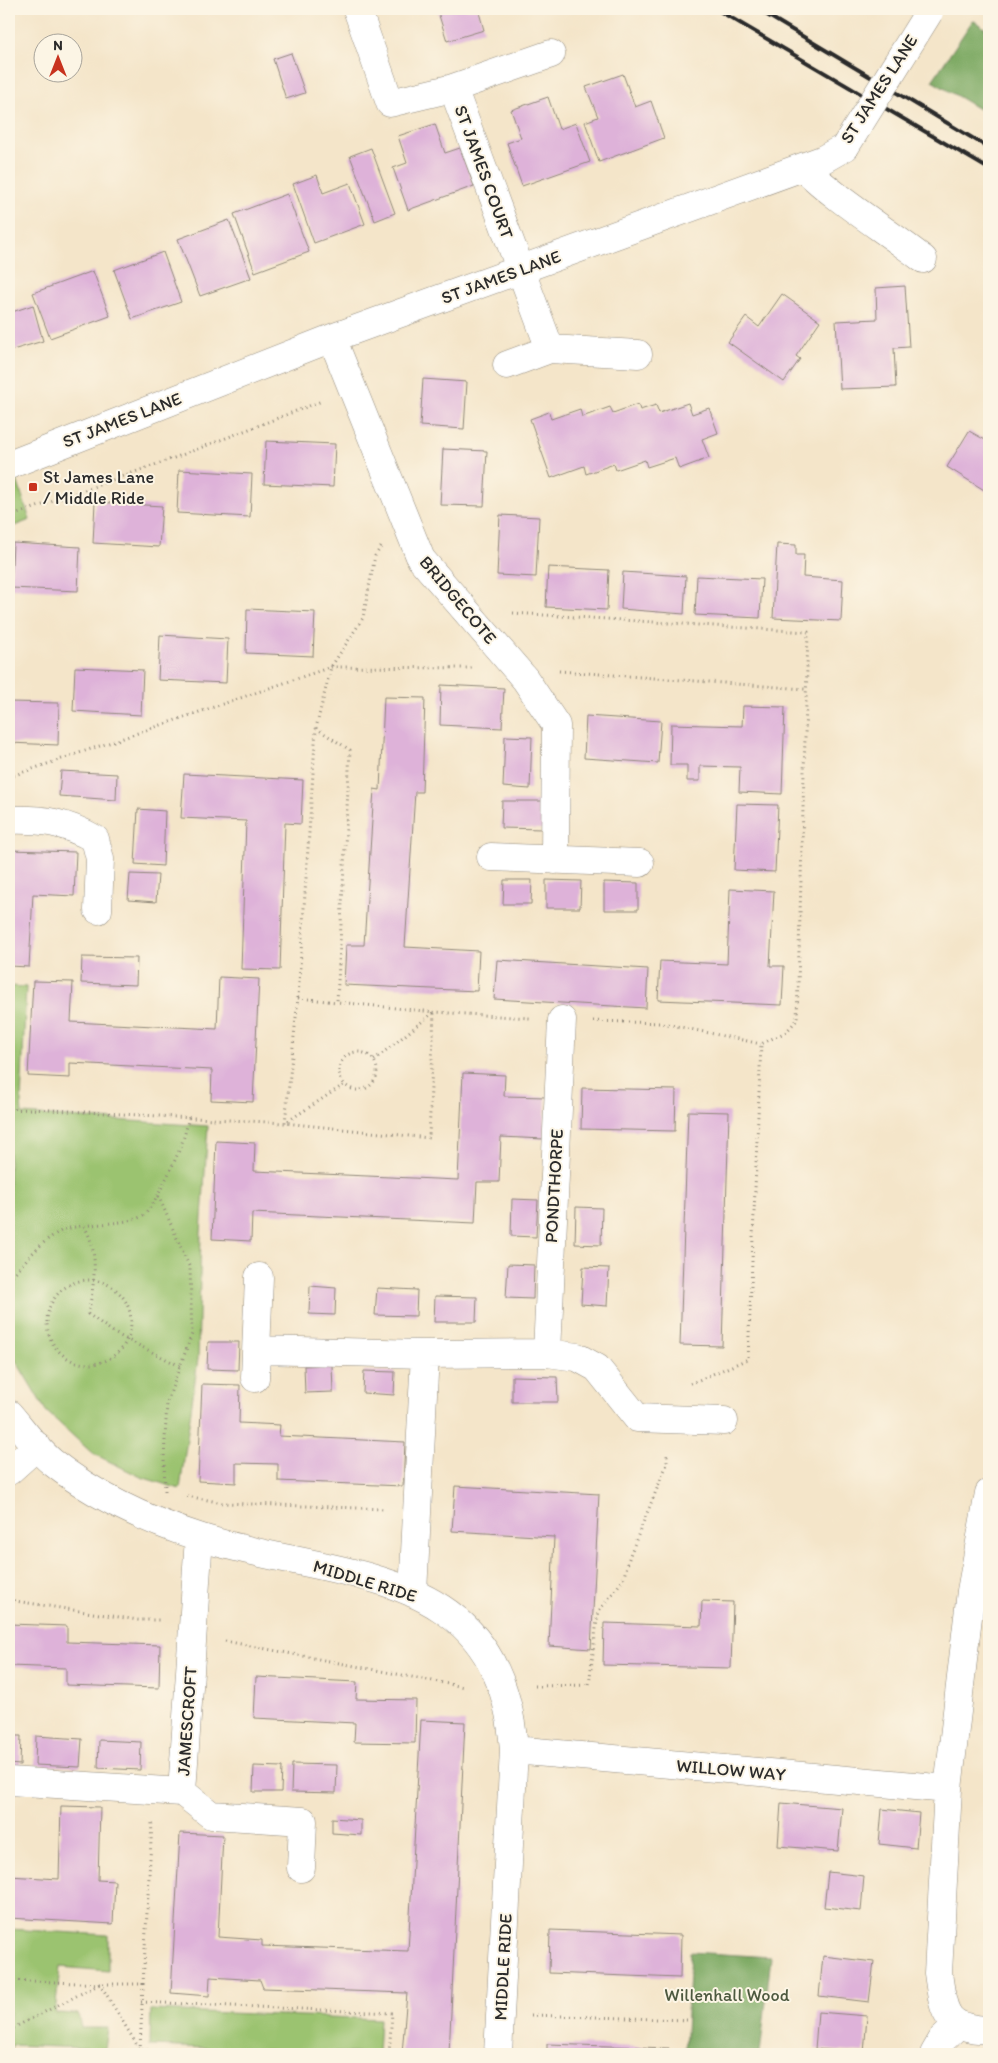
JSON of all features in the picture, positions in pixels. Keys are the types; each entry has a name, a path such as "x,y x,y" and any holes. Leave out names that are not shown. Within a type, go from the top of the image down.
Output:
{"street":[{"name":"ST JAMES COURT","path":"357,9 390,103 453,88 550,349"},
{"name":"ST JAMES LANE","path":"9,465 332,338 822,160 845,147 930,11"},
{"path":"453,88 551,54"},
{"path":"803,167 828,192 923,258"},
{"name":"BRIDGECOTE","path":"332,338 421,559 516,668 556,726 555,860"},
{"path":"506,365 550,349 638,354"},
{"path":"9,820 38,819 72,827 95,839 100,859 98,910"},
{"path":"492,857 640,863"},
{"name":"PONDTHORPE","path":"547,1352 562,1020"},
{"path":"256,1378 260,1277"},
{"path":"258,1350 425,1354 547,1352 576,1357 597,1368 637,1418 724,1421"},
{"path":"413,1593 425,1354"},
{"name":"MIDDLE RIDE","path":"9,1414 50,1461 116,1504 200,1537 346,1572 413,1593 438,1605 467,1628 483,1647 502,1684 512,1727 514,1750 498,2054"},
{"path":"9,1471 37,1446"},
{"path":"989,1493 971,1591 948,1789 938,1973 942,1996 949,2015 958,2025 969,2029 989,2030"},
{"name":"JAMESCROFT","path":"9,1782 182,1792 200,1537"},
{"name":"WILLOW WAY","path":"514,1750 948,1789"},
{"path":"182,1792 211,1815 303,1821 302,1868"},
{"path":"934,2054 942,2040 958,2025"}],"path":[{"path":"9,517 174,458 353,390"},
{"path":"284,1123 298,998 316,728 331,667 363,618 375,556 402,511"},
{"path":"298,998 434,1012 562,1020 662,1023 761,1044 786,1032 797,1020 808,632 465,610"},
{"path":"9,777 331,667 516,668 805,689"},
{"path":"316,728 350,750 337,1002"},
{"path":"9,1110 31,1109 189,1116 284,1123 428,1138 434,1012"},
{"path":"374,1060 434,1012"},
{"path":"9,1600 138,1620 194,1622 222,1640 332,1663 471,1688 502,1684 528,1686 589,1685 598,1612 623,1580 630,1555 667,1464 670,1393 748,1359 761,1044"},
{"path":"352,1053 364,1053 374,1060 377,1072 376,1078 368,1087 356,1090 344,1084 340,1073 340,1066 347,1056 352,1053"},
{"path":"284,1123 344,1084"},
{"path":"9,1279 33,1254 59,1232 84,1226 124,1221 144,1215 158,1195 177,1158 186,1134 189,1116"},
{"path":"150,1518 165,1492 164,1459 167,1402 192,1334 190,1268 158,1195"},
{"path":"84,1226 91,1237 95,1280 88,1314 127,1340 180,1366"},
{"path":"80,1280 95,1280 107,1284 118,1292 126,1303 130,1315 130,1328 127,1340 118,1352 107,1360 93,1364 79,1363 66,1357 55,1348 48,1335 46,1321 49,1307 56,1295 67,1286 80,1280"},
{"path":"165,1492 175,1494"},
{"path":"184,1495 223,1503 418,1510"},
{"path":"140,2050 141,2002 154,1790"},
{"path":"9,1980 143,1984"},
{"path":"9,2030 100,1984"},
{"path":"100,1984 140,2050"},
{"path":"141,2002 392,2013 389,2054"},
{"path":"501,2014 688,2020"},
{"path":"140,2050 238,2054"}],"green space":[{"path":"973,20 989,31 989,115 932,81"},
{"path":"17,480 30,520 9,528 9,483"},
{"path":"9,986 26,987 22,1114 208,1126 201,1233 198,1359 180,1489 141,1477 92,1453 46,1411 9,1349"},
{"path":"9,1929 108,1935 108,1971 60,1967 55,2013 78,2014 81,2028 108,2028 105,2049 12,2045 11,2054 9,2054"},
{"name":"Willenhall Wood","path":"690,1952 771,1957 760,2054 685,2054"},
{"path":"151,2010 380,2019 378,2054 150,2046"}],"building":[{"path":"437,9 478,9 484,30 447,41"},
{"path":"291,53 305,93 286,99 273,59"},
{"path":"623,74 635,107 651,101 664,138 599,162 585,122 598,117 586,87"},
{"path":"548,97 559,129 576,123 590,162 522,186 507,143 521,138 511,110"},
{"path":"435,124 445,153 460,148 474,186 408,210 393,168 407,163 398,136"},
{"path":"371,148 395,213 375,221 350,156"},
{"path":"317,175 323,193 350,183 365,224 314,243 293,184"},
{"path":"287,194 309,252 255,272 234,214"},
{"path":"229,220 251,278 200,296 178,239"},
{"path":"163,252 181,302 132,319 114,270"},
{"path":"93,271 110,316 50,338 33,293"},
{"path":"905,286 909,347 894,348 896,387 840,389 836,321 877,319 876,288"},
{"path":"782,294 820,321 796,356 800,359 784,382 728,342 746,317 759,327"},
{"path":"33,305 43,341 9,351 9,313"},
{"path":"423,379 467,382 464,429 420,426"},
{"path":"688,403 692,414 709,408 718,433 702,439 709,458 679,469 675,458 647,467 645,460 616,470 614,464 586,474 584,466 551,478 530,419 549,412 551,419 580,409 582,417 610,407 613,413 638,404 640,410 656,405 659,413"},
{"path":"969,431 989,442 989,493 947,467"},
{"path":"266,441 335,444 333,487 264,484"},
{"path":"443,449 487,451 484,506 440,505"},
{"path":"179,470 252,474 250,517 177,513"},
{"path":"95,502 162,506 159,547 93,543"},
{"path":"500,515 539,517 536,577 497,575"},
{"path":"13,543 80,547 78,591 11,588"},
{"path":"777,544 796,545 796,555 804,555 803,577 843,580 841,621 773,618"},
{"path":"548,567 609,570 607,610 546,607"},
{"path":"623,572 686,576 684,614 621,609"},
{"path":"697,576 762,579 760,618 695,615"},
{"path":"247,609 315,612 313,656 246,653"},
{"path":"160,635 228,639 226,683 158,680"},
{"path":"75,667 143,670 141,715 73,711"},
{"path":"441,685 504,688 502,728 440,725"},
{"path":"384,697 425,698 422,792 415,792 405,947 479,951 477,991 344,985 346,945 364,945 374,789 380,790"},
{"path":"9,702 59,703 58,745 9,743"},
{"path":"743,706 785,707 782,794 739,792 740,767 700,766 700,781 687,781 687,765 670,765 671,724 742,726"},
{"path":"586,716 661,721 658,763 584,758"},
{"path":"505,736 532,737 530,789 503,787"},
{"path":"61,771 117,774 116,800 59,796"},
{"path":"184,774 303,780 301,824 285,823 280,970 241,969 246,821 181,818"},
{"path":"502,801 544,801 543,829 501,828"},
{"path":"737,804 778,805 775,872 734,870"},
{"path":"138,809 165,811 163,866 135,864"},
{"path":"9,850 76,852 74,896 33,894 29,967 9,966"},
{"path":"130,874 158,875 156,902 128,900"},
{"path":"504,880 532,880 531,904 503,904"},
{"path":"546,880 581,881 580,908 546,908"},
{"path":"604,882 638,883 638,910 604,910"},
{"path":"730,889 774,891 770,966 784,966 782,1005 658,1000 660,961 727,964"},
{"path":"82,957 137,958 136,985 81,983"},
{"path":"497,960 648,969 646,1008 494,999"},
{"path":"219,977 259,979 253,1102 211,1100 212,1070 70,1063 70,1078 28,1076 33,981 73,982 71,1022 217,1029"},
{"path":"463,1073 505,1075 504,1096 546,1097 544,1139 501,1137 499,1182 477,1182 475,1223 252,1213 251,1241 212,1239 216,1141 255,1143 254,1171 458,1180"},
{"path":"582,1088 676,1090 675,1131 581,1129"},
{"path":"688,1111 729,1112 722,1346 680,1345"},
{"path":"512,1199 538,1200 536,1237 511,1236"},
{"path":"576,1207 602,1208 601,1245 575,1244"},
{"path":"508,1264 534,1265 533,1299 506,1298"},
{"path":"583,1267 609,1268 607,1306 581,1304"},
{"path":"310,1286 336,1288 335,1315 309,1314"},
{"path":"377,1288 417,1290 416,1316 375,1315"},
{"path":"435,1296 477,1297 476,1322 434,1322"},
{"path":"208,1342 239,1342 238,1370 207,1369"},
{"path":"332,1365 333,1392 305,1393 304,1366"},
{"path":"364,1371 395,1372 394,1395 363,1393"},
{"path":"512,1376 557,1377 558,1402 512,1402"},
{"path":"202,1384 240,1385 239,1423 280,1425 279,1436 405,1442 403,1486 278,1481 278,1464 236,1463 236,1483 198,1481"},
{"path":"455,1486 599,1494 591,1649 549,1646 554,1537 452,1531"},
{"path":"702,1601 733,1602 731,1668 603,1665 604,1623 701,1626"},
{"path":"9,1624 67,1626 67,1642 160,1645 159,1688 66,1685 66,1668 9,1666"},
{"path":"256,1677 357,1682 356,1699 416,1700 415,1743 354,1742 355,1723 254,1718"},
{"path":"421,1720 465,1722 449,2054 402,2054 407,1993 263,1988 260,1980 210,1977 209,1996 171,1993 180,1833 223,1835 218,1937 262,1940 262,1946 408,1951"},
{"path":"9,1736 21,1736 20,1765 9,1764"},
{"path":"36,1736 82,1739 80,1767 35,1765"},
{"path":"99,1740 141,1742 140,1770 98,1768"},
{"path":"292,1764 337,1765 336,1793 291,1792"},
{"path":"254,1766 282,1767 281,1792 253,1792"},
{"path":"781,1803 842,1808 838,1851 778,1846"},
{"path":"61,1806 100,1807 98,1880 115,1881 113,1924 9,1918 9,1876 59,1879"},
{"path":"882,1809 919,1813 916,1848 879,1844"},
{"path":"332,1818 361,1820 361,1835 332,1833"},
{"path":"828,1872 864,1876 861,1911 824,1907"},
{"path":"550,1930 681,1935 680,1978 549,1973"},
{"path":"823,1956 874,1962 869,2002 819,1996"},
{"path":"818,2012 867,2016 864,2053 815,2049"},
{"path":"547,2044 669,2048 668,2054 547,2054"}],"railway":[{"path":"716,9 989,169"},
{"path":"757,9 989,148"}],"place":[{"name":"St James Lane / Middle Ride","path":"33,487"}]}
